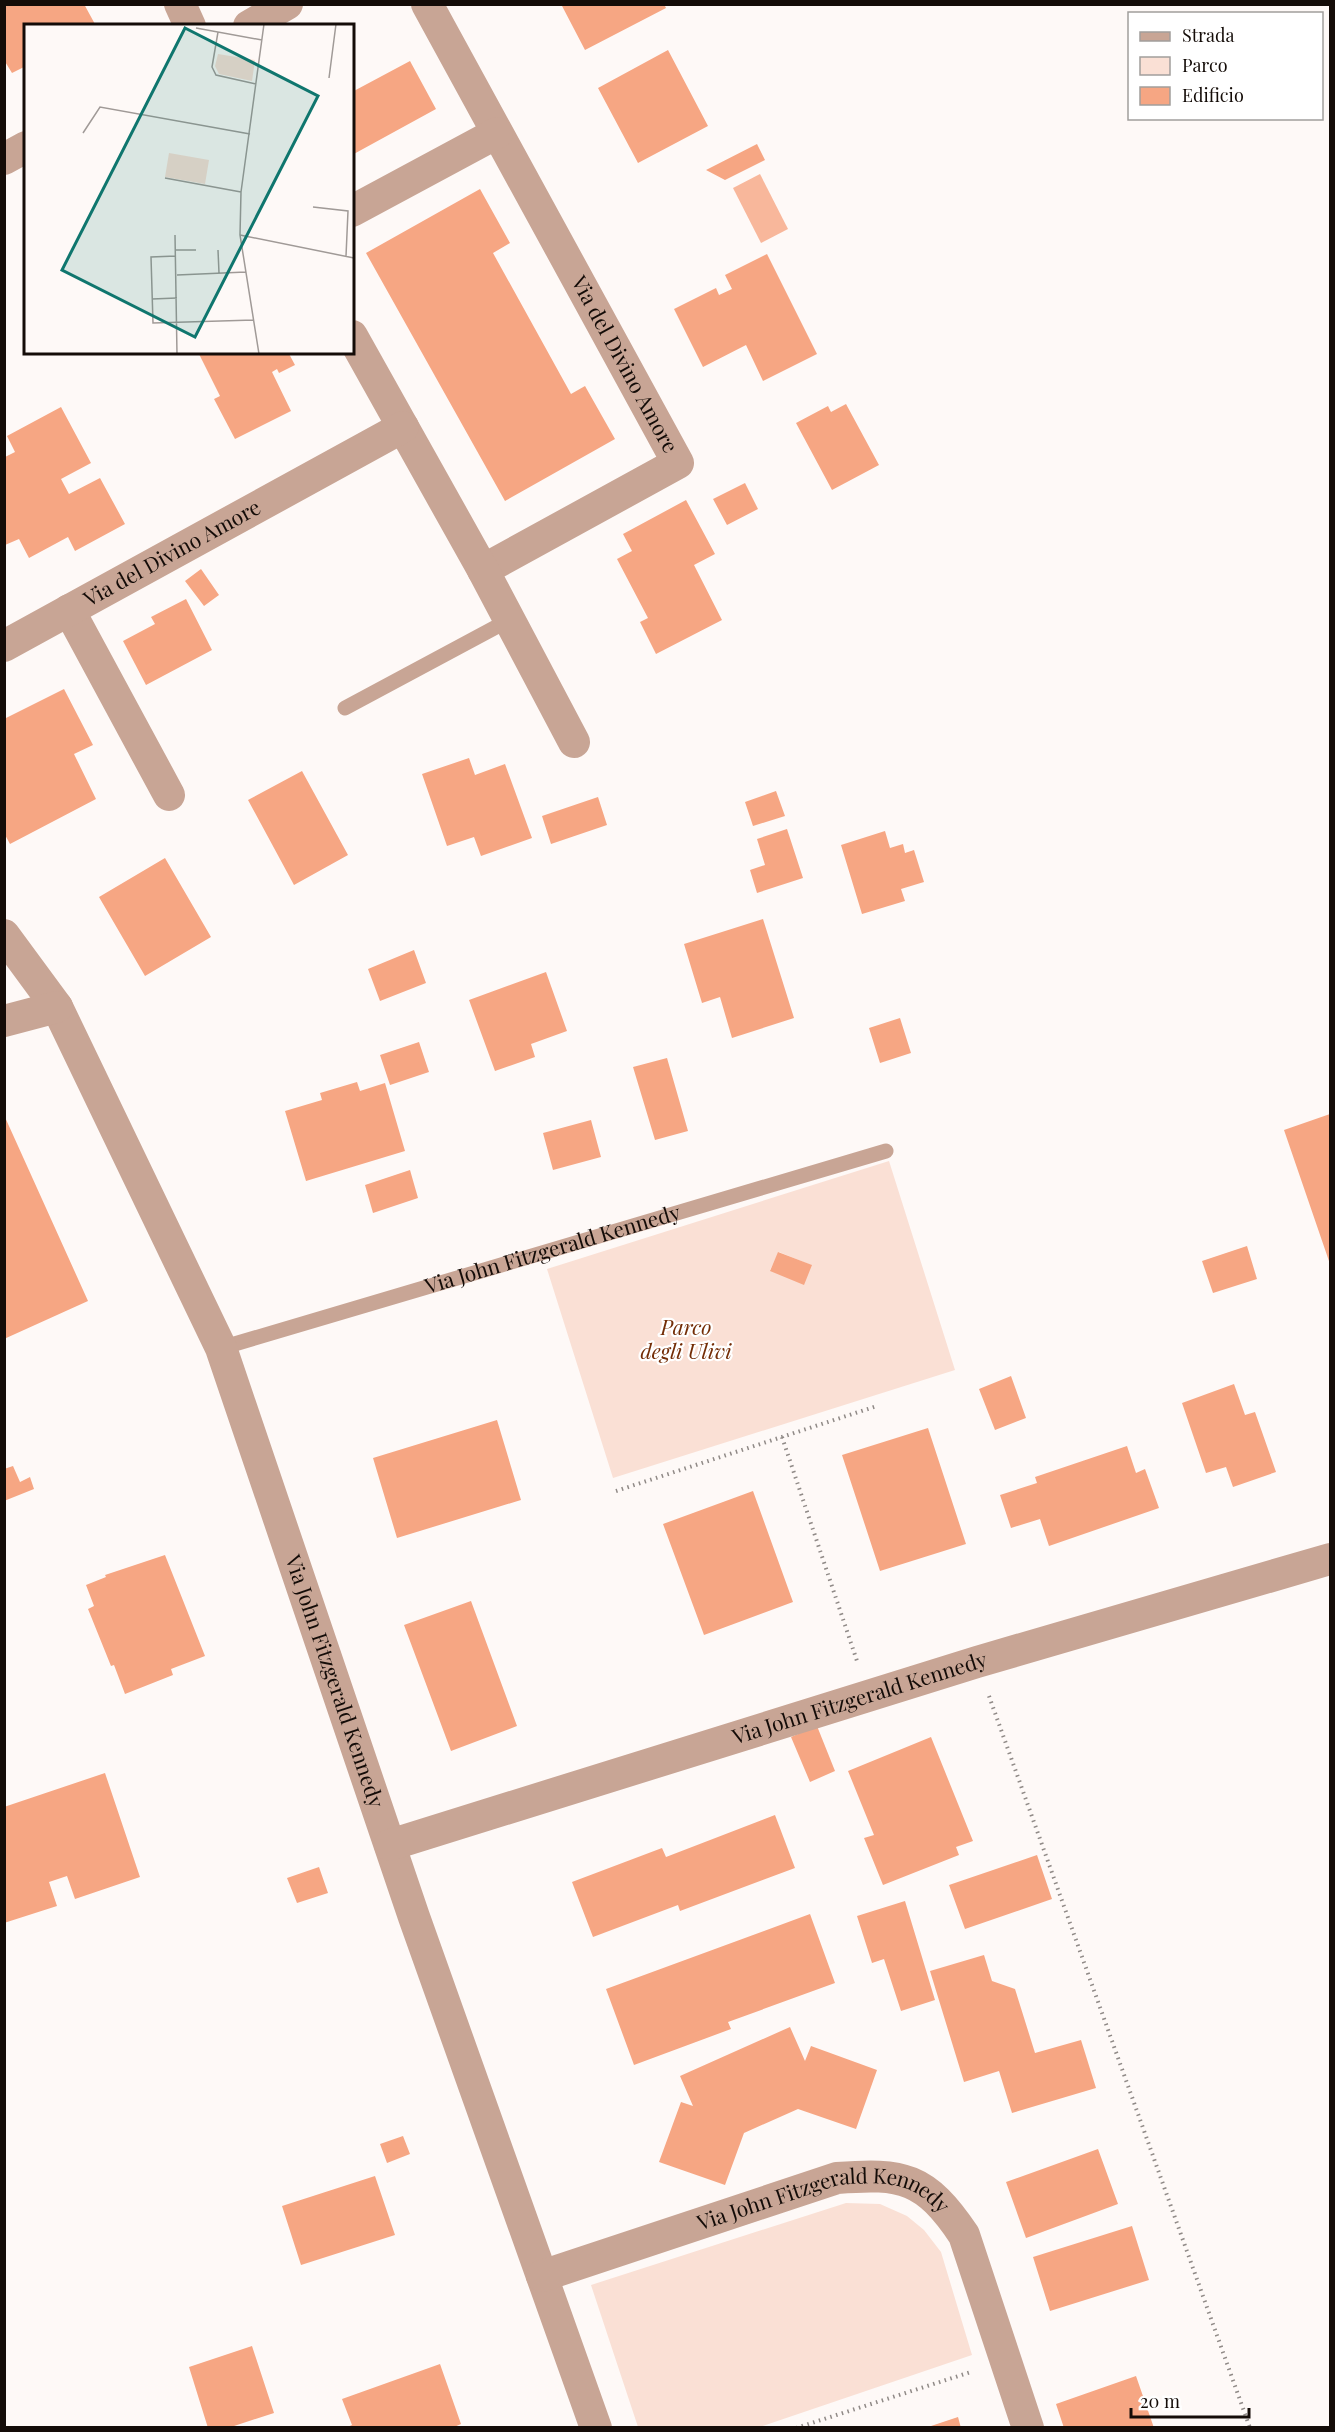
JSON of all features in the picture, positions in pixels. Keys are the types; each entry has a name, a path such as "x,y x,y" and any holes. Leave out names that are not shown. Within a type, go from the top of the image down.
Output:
{"street":[{"path":"180,4 189,24"},
{"path":"252,24 287,4"},
{"name":"Via del Divino Amore","path":"427,4 678,463 483,570"},
{"path":"354,210 497,133"},
{"path":"4,159 24,148"},
{"path":"354,340 483,570 574,742"},
{"name":"Via del Divino Amore","path":"4,646 403,427"},
{"name":"Via del Divino Amore","path":"69,610 169,795"},
{"name":"Via John Fitzgerald Kennedy","path":"4,935 57,1006 221,1348 390,1845 596,2427"},
{"path":"4,1021 57,1006"},
{"name":"Via John Fitzgerald Kennedy","path":"390,1845 977,1662 1330,1559"},
{"name":"Via John Fitzgerald Kennedy","path":"542,2276 837,2178 874,2175 903,2179 926,2191 948,2211 964,2235 1028,2427"}],"lane":[{"path":"345,708 509,621"},
{"name":"Via John Fitzgerald Kennedy","path":"221,1348 886,1151"}],"path":[{"path":"616,1491 877,1406"},
{"path":"782,1437 868,1696"},
{"path":"977,1662 1250,2427"},
{"path":"796,2427 1006,2361"}],"green space":[{"name":"Parco degli Ulivi","path":"889,1161 955,1370 613,1478 547,1269","holes":["779,1252 811,1265 770,1270"]},
{"path":"846,2203 880,2204 907,2216 924,2230 941,2252 972,2355 760,2427 638,2427 591,2285"}],"shaded area":[{"path":"760,174 788,229 761,243 733,188"}],"building":[{"path":"4,4 84,4 95,24 24,24 24,67 12,73 4,60"},
{"path":"561,4 664,4 666,8 585,50"},
{"path":"668,50 708,126 638,163 598,88"},
{"path":"410,61 436,109 354,154 354,91"},
{"path":"757,144 765,160 725,180 706,170"},
{"path":"480,189 510,243 493,253 571,394 585,386 615,439 505,501 366,253"},
{"path":"767,254 817,354 763,381 746,345 703,367 674,309 716,288 719,295 732,289 725,275"},
{"path":"199,354 289,354 295,365 279,373 277,369 272,372 291,411 235,439 214,399 220,396"},
{"path":"846,404 879,465 832,490 796,423 828,406 831,412"},
{"path":"61,407 91,463 61,479 69,494 100,478 125,524 75,551 68,537 29,558 19,539 5,545 5,457 15,452 7,436"},
{"path":"745,483 758,509 727,525 713,499"},
{"path":"686,500 715,554 694,565 722,620 656,654 640,622 648,618 617,559 632,551 623,534"},
{"path":"201,569 219,595 204,606 185,581"},
{"path":"186,599 212,650 146,685 123,641 155,624 151,617"},
{"path":"64,689 93,745 74,754 96,799 10,844 4,833 4,719"},
{"path":"469,758 475,775 505,764 532,838 481,856 474,837 447,846 422,774"},
{"path":"302,771 348,855 294,885 248,800"},
{"path":"776,791 785,816 753,826 745,802"},
{"path":"598,797 607,825 551,844 542,816"},
{"path":"787,829 803,878 757,893 750,870 765,865 757,839"},
{"path":"885,831 890,848 903,844 905,853 914,850 924,882 901,889 905,901 862,914 841,845"},
{"path":"165,858 211,937 145,976 99,897"},
{"path":"763,919 794,1018 732,1038 720,997 702,1003 684,944"},
{"path":"414,950 426,983 380,1001 368,969"},
{"path":"546,972 567,1031 531,1044 535,1057 495,1071 469,1000"},
{"path":"900,1018 911,1053 880,1063 869,1028"},
{"path":"419,1042 429,1072 390,1085 380,1055"},
{"path":"667,1058 688,1131 655,1140 633,1067"},
{"path":"357,1082 360,1091 385,1083 405,1151 306,1181 285,1111 322,1100 320,1093"},
{"path":"1330,1114 1330,1264 1284,1130"},
{"path":"4,1115 88,1301 4,1339"},
{"path":"591,1120 601,1157 553,1170 543,1133"},
{"path":"410,1170 418,1198 373,1213 365,1185"},
{"path":"1247,1246 1257,1279 1213,1293 1202,1261"},
{"path":"778,1252 812,1265 804,1285 770,1271"},
{"path":"1011,1376 1026,1418 995,1430 979,1389"},
{"path":"1234,1384 1245,1415 1255,1412 1276,1472 1233,1487 1226,1467 1206,1473 1182,1403"},
{"path":"497,1420 521,1500 397,1538 373,1458"},
{"path":"928,1428 966,1544 880,1571 842,1455"},
{"path":"1127,1446 1136,1473 1145,1469 1159,1508 1049,1546 1040,1519 1011,1528 1000,1495 1037,1483 1035,1477"},
{"path":"13,1466 20,1482 30,1477 34,1489 4,1501 4,1469"},
{"path":"753,1491 793,1602 704,1635 663,1524"},
{"path":"165,1555 205,1656 171,1669 173,1675 125,1694 88,1609 94,1606 86,1585 106,1577 105,1575"},
{"path":"471,1601 517,1726 451,1751 404,1625"},
{"path":"817,1726 835,1771 810,1782 791,1737"},
{"path":"931,1737 973,1841 956,1847 959,1855 883,1885 864,1838 874,1835 848,1771"},
{"path":"105,1773 140,1877 75,1899 67,1876 49,1882 57,1906 4,1923 4,1807"},
{"path":"775,1815 795,1868 680,1911 678,1905 593,1937 572,1882 662,1848 666,1857"},
{"path":"1037,1855 1052,1899 965,1929 949,1885"},
{"path":"319,1867 328,1893 297,1903 287,1878"},
{"path":"905,1901 935,2000 901,2011 884,1959 872,1963 857,1916"},
{"path":"810,1914 835,1983 728,2022 731,2029 634,2065 606,1989"},
{"path":"984,1955 992,1981 1015,1989 1035,2053 1081,2040 1096,2088 1012,2113 999,2071 964,2082 930,1971"},
{"path":"790,2027 805,2061 811,2046 877,2070 856,2129 798,2109 744,2133 725,2185 659,2162 681,2102 693,2106 680,2076"},
{"path":"403,2136 410,2154 387,2163 380,2144"},
{"path":"1098,2149 1118,2204 1026,2238 1006,2182"},
{"path":"375,2176 395,2235 301,2265 282,2206"},
{"path":"1132,2226 1149,2280 1050,2311 1033,2257"},
{"path":"252,2346 274,2413 228,2428 208,2428 189,2367"},
{"path":"440,2364 461,2424 452,2428 345,2428 352,2425 342,2399"},
{"path":"1136,2376 1154,2428 1064,2428 1056,2404"},
{"path":"958,2417 961,2428 928,2428 928,2427"}]}
